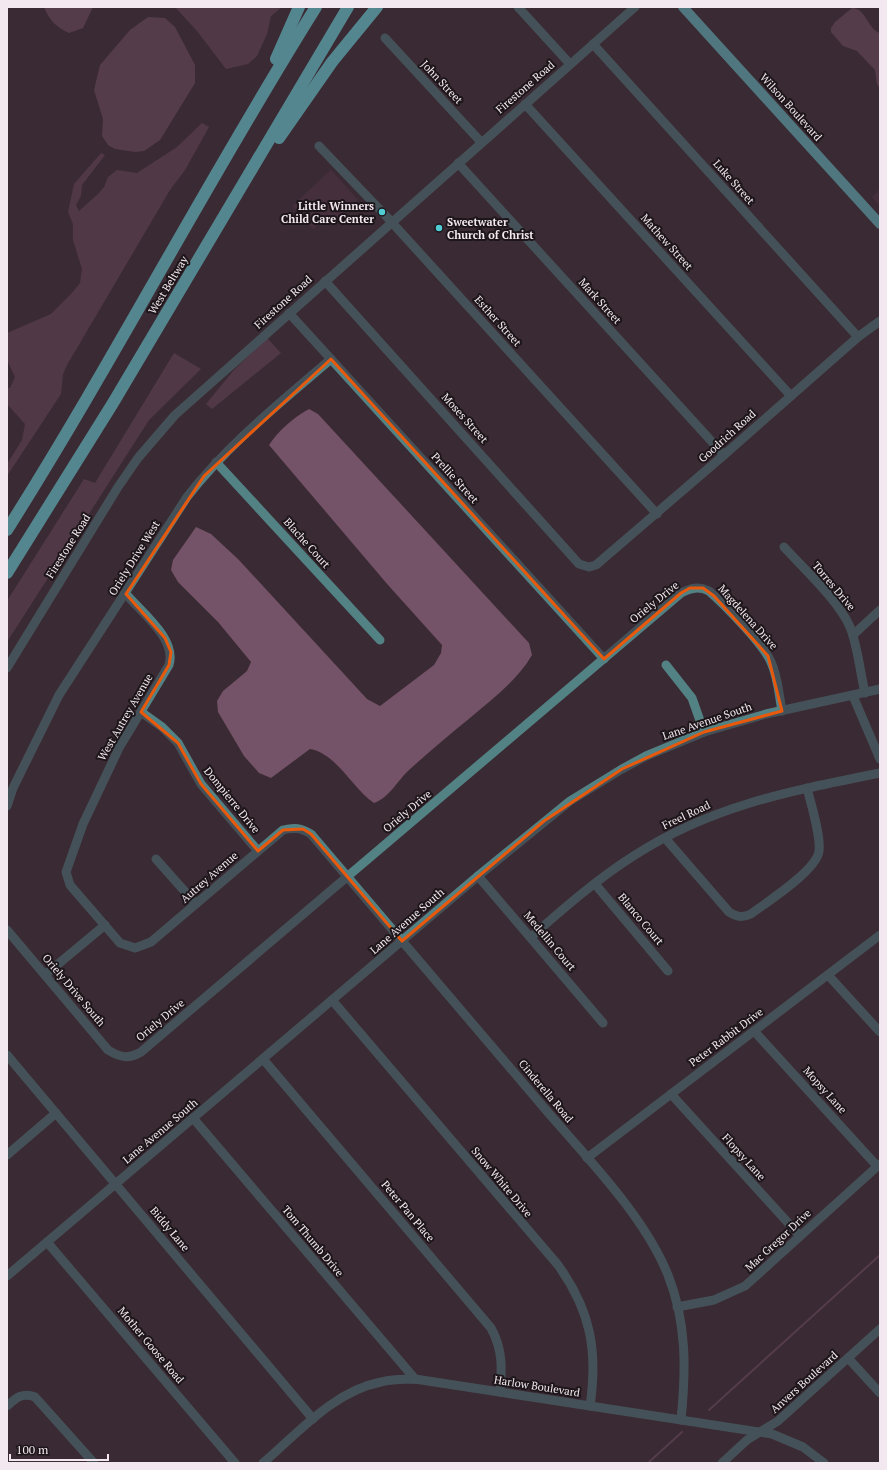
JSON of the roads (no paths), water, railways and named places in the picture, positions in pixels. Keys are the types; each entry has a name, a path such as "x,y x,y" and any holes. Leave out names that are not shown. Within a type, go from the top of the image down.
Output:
{"highway":[{"path":"261,94 299,7"},
{"name":"West Beltway","path":"7,530 62,442 261,94 316,7"},
{"name":"West Beltway","path":"7,573 109,410 348,7"},
{"path":"265,148 278,140 332,62 377,7"}],"main road":[{"name":"Wilson Boulevard","path":"683,7 880,224"}],"street":[{"path":"518,7 570,64"},
{"name":"Firestone Road","path":"7,668 138,458 175,415 325,280 635,7"},
{"name":"John Street","path":"384,38 481,142"},
{"name":"Luke Street","path":"593,44 858,337"},
{"name":"Mathew Street","path":"525,104 791,396"},
{"name":"Esther Street","path":"319,146 392,222 657,514"},
{"name":"Mark Street","path":"458,163 724,455"},
{"name":"Moses Street","path":"325,280 579,564 589,568"},
{"name":"Prellie Street","path":"289,313 604,659"},
{"name":"Goodrich Road","path":"589,568 596,565 657,514 858,337 880,321"},
{"name":"Oriely Drive West","path":"7,806 16,781 59,695 126,594 188,496 216,462 251,429 331,359"},
{"name":"Blache Court","path":"216,462 380,640"},
{"name":"Torres Drive","path":"784,547 842,612 853,635 865,693"},
{"name":"Oriely Drive","path":"127,1058 141,1052 682,593 690,588 703,588"},
{"name":"Magdelena Drive","path":"703,588 714,596 768,656 775,673 782,710"},
{"name":"West Autrey Avenue","path":"105,925 70,885 67,879 67,868 83,824 119,748 169,666 171,652 165,638 126,594"},
{"path":"853,635 880,610"},
{"path":"666,666 692,698 704,732"},
{"name":"Lane Avenue South","path":"7,1276 478,876 544,821 595,785 646,756 704,732 782,710 880,689"},
{"path":"852,696 880,759"},
{"name":"Dompierre Drive","path":"140,712 162,727 178,743 201,784 258,851"},
{"name":"Freel Road","path":"531,937 595,884 635,854 710,816 770,796 880,773"},
{"path":"665,838 729,912 739,917 751,914 810,869 818,857 818,842 807,788"},
{"name":"Cinderella Road","path":"293,827 303,829 311,834 629,1208 650,1240 668,1275 682,1331 686,1360 680,1420"},
{"name":"Autrey Avenue","path":"105,925 120,943 135,948 142,947 151,942 283,830 293,827"},
{"path":"156,859 196,904"},
{"name":"Medellin Court","path":"478,876 603,1022"},
{"name":"Blanco Court","path":"595,884 668,971"},
{"path":"45,975 105,925"},
{"name":"Oriely Drive South","path":"7,930 108,1050 118,1056 127,1058"},
{"name":"Peter Rabbit Drive","path":"587,1158 880,934"},
{"path":"828,974 880,1032"},
{"name":"Snow White Drive","path":"332,1000 567,1278 581,1303 591,1338 594,1358 590,1406"},
{"name":"Mopsy Lane","path":"754,1031 879,1165"},
{"name":"Biddy Lane","path":"7,1055 313,1419"},
{"name":"Peter Pan Place","path":"263,1059 491,1328 502,1355 500,1392"},
{"name":"Flopsy Lane","path":"671,1094 800,1236"},
{"path":"7,1155 56,1113"},
{"name":"Tom Thumb Drive","path":"193,1118 415,1379"},
{"name":"Mac Gregor Drive","path":"677,1307 714,1300 734,1293 752,1281 879,1165"},
{"name":"Mother Goose Road","path":"47,1242 235,1463"},
{"name":"Anvers Boulevard","path":"722,1463 747,1440 778,1421 880,1329"},
{"path":"848,1358 880,1393"},
{"name":"Harlow Boulevard","path":"264,1463 313,1419 334,1403 365,1386 381,1382 415,1379 760,1432 788,1439 803,1447 824,1463"},
{"path":"7,1406 19,1396 30,1395 40,1400 94,1463"}],"waterway":[{"path":"709,1410 880,1255"},
{"path":"648,1463 682,1432"}],"place":[{"name":"Little Winners Child Care Center","path":"382,212"},
{"name":"Sweetwater Church of Christ","path":"439,228"}]}
